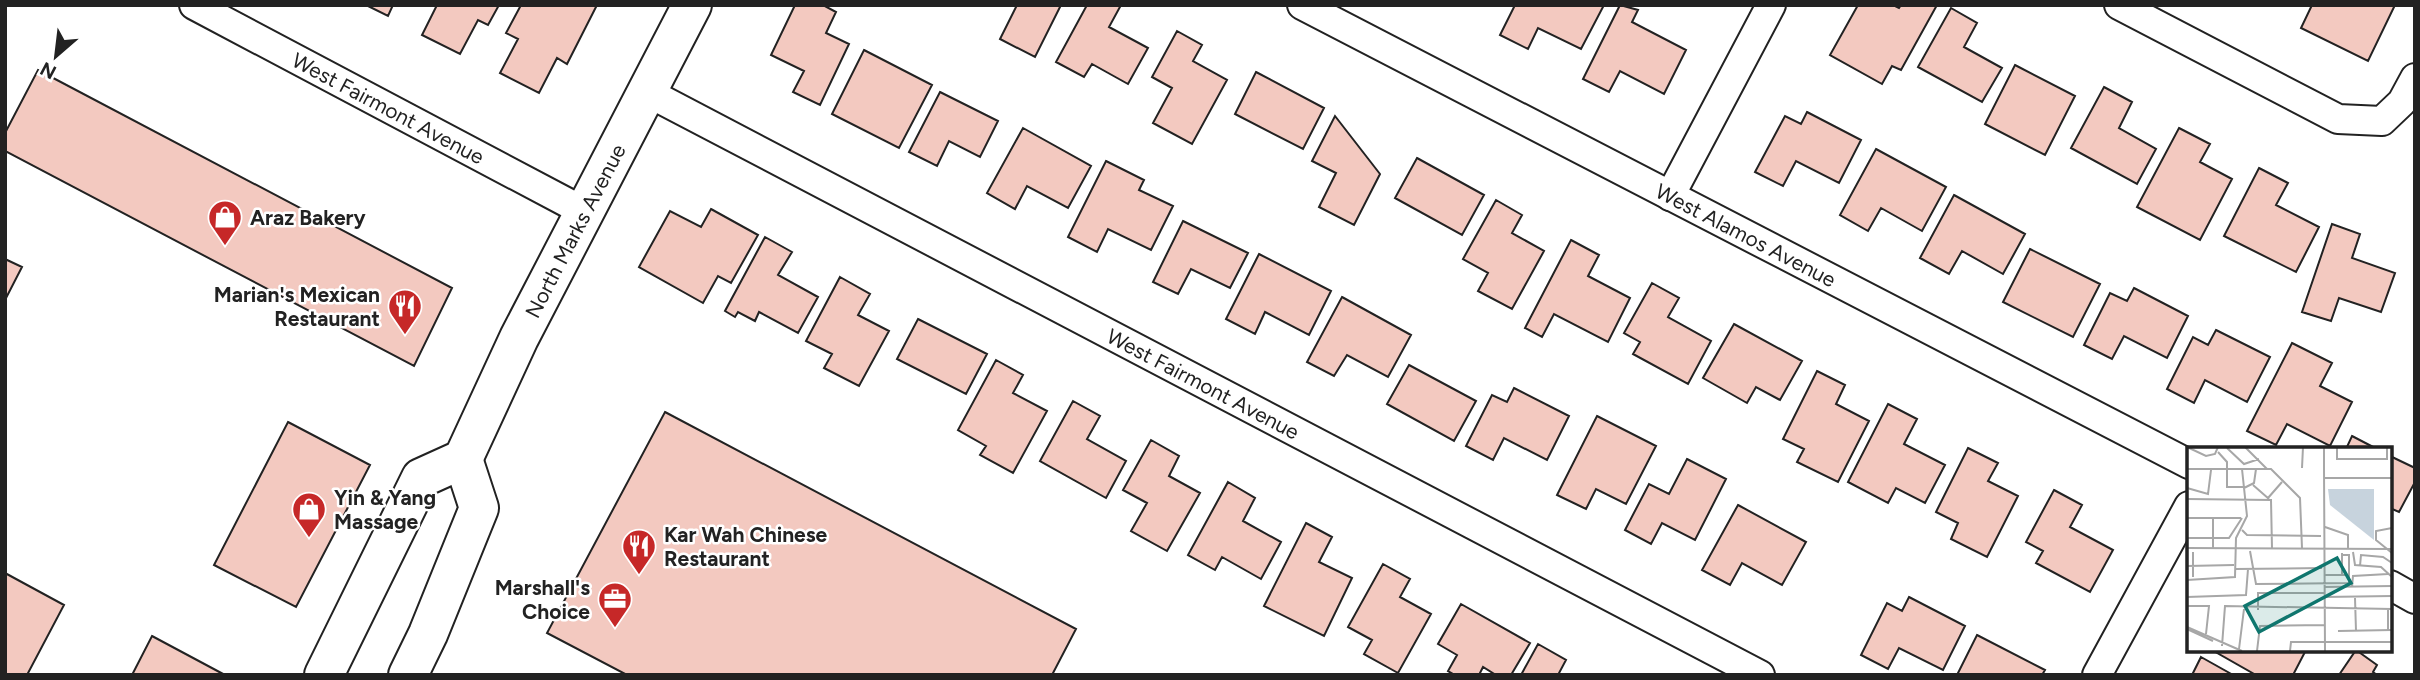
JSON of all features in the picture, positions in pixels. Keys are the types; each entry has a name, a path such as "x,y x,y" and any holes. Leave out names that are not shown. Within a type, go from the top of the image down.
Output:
{"main road":[{"name":"North Marks Avenue","path":"463,459 499,379 692,5"},
{"path":"324,675 421,478 463,459 479,508 451,580 408,675"}],"street":[{"name":"West Fairmont Avenue","path":"194,5 585,212"},
{"name":"West Alamos Avenue","path":"1302,5 2187,463"},
{"path":"1670,196 1771,5"},
{"path":"2119,5 2338,120 2382,121 2402,103 2415,78"},
{"name":"West Fairmont Avenue","path":"647,92 1760,675"},
{"path":"2097,675 2187,510"},
{"path":"2392,586 2415,599"}],"building":[{"path":"366,5 393,5 388,16"},
{"path":"437,5 499,5 488,25 478,20 460,54 422,35"},
{"path":"521,5 597,5 567,64 557,58 539,93 500,73 518,39 506,33"},
{"path":"795,5 823,5 836,12 826,33 849,44 820,105 793,92 804,71 771,55"},
{"path":"1017,5 1061,5 1035,57 1000,39"},
{"path":"1087,5 1121,5 1109,27 1148,48 1128,84 1092,64 1084,77 1056,62"},
{"path":"1515,5 1604,5 1581,49 1538,28 1528,49 1500,35"},
{"path":"1620,5 1638,10 1632,22 1686,50 1664,94 1620,71 1609,92 1583,79"},
{"path":"1858,5 1893,5 1899,8 1901,5 1937,5 1901,70 1892,66 1882,84 1830,55"},
{"path":"2312,5 2395,5 2368,61 2301,28"},
{"path":"1951,8 1977,23 1964,47 2002,68 1982,102 1918,67"},
{"path":"1177,31 1202,45 1193,61 1227,80 1192,144 1153,123 1172,88 1152,77"},
{"path":"864,50 932,85 899,148 832,114"},
{"path":"2015,65 2075,96 2045,155 1985,124"},
{"path":"38,70 452,288 414,366 5,151 5,133"},
{"path":"1256,72 1324,108 1303,149 1235,114"},
{"path":"2104,87 2132,102 2119,128 2156,149 2137,184 2071,148"},
{"path":"940,92 998,121 980,157 949,141 937,166 909,152"},
{"path":"1807,112 1861,140 1839,183 1796,161 1783,186 1755,172 1785,116 1801,124"},
{"path":"1335,116 1380,174 1354,225 1319,207 1336,173 1312,161"},
{"path":"1023,128 1091,166 1068,208 1027,186 1015,209 987,193"},
{"path":"2179,128 2210,144 2200,162 2232,179 2200,240 2137,207"},
{"path":"1876,149 1946,187 1922,231 1881,208 1868,231 1840,215"},
{"path":"1417,158 1484,195 1462,235 1395,198"},
{"path":"1106,161 1144,180 1139,190 1173,206 1151,250 1108,229 1097,252 1068,237"},
{"path":"2259,168 2288,183 2276,205 2319,227 2296,272 2224,236"},
{"path":"1954,195 2025,234 2003,274 1962,251 1949,274 1920,258"},
{"path":"1496,200 1522,215 1512,233 1544,251 1512,309 1478,291 1488,273 1463,259"},
{"path":"711,209 758,235 731,283 718,276 703,303 639,267 670,211 701,227"},
{"path":"1183,221 1248,253 1230,288 1191,269 1178,294 1153,282"},
{"path":"2332,224 2360,234 2352,258 2395,273 2381,312 2339,298 2331,321 2302,312"},
{"path":"765,237 792,252 778,275 818,297 798,333 759,312 755,321 738,312 735,317 725,311"},
{"path":"1571,240 1599,255 1588,276 1630,298 1608,342 1554,314 1542,337 1525,328"},
{"path":"2030,249 2100,284 2073,337 2003,302"},
{"path":"1259,254 1331,291 1309,335 1265,312 1255,334 1226,319"},
{"path":"5,259 22,267 5,300"},
{"path":"840,277 870,294 858,315 889,331 859,386 824,368 832,354 806,341"},
{"path":"1652,283 1679,298 1668,317 1711,341 1688,384 1633,354 1640,342 1624,333"},
{"path":"2134,288 2188,316 2167,358 2124,336 2112,359 2084,345 2110,293 2127,301"},
{"path":"1342,297 1411,335 1388,377 1347,355 1334,376 1307,362"},
{"path":"918,319 987,354 966,394 897,359"},
{"path":"1734,324 1802,361 1780,400 1756,387 1747,403 1703,378"},
{"path":"2216,330 2270,357 2247,402 2205,380 2194,403 2167,389 2193,337 2208,345"},
{"path":"2292,343 2332,363 2320,386 2352,402 2330,446 2287,424 2276,445 2247,431"},
{"path":"996,360 1023,375 1013,393 1047,411 1013,473 980,455 986,446 958,430"},
{"path":"1409,365 1476,401 1454,441 1387,404"},
{"path":"1817,371 1845,385 1836,404 1869,421 1838,482 1797,462 1804,449 1783,439"},
{"path":"1514,388 1569,416 1547,460 1504,438 1493,460 1466,446 1492,395 1507,402"},
{"path":"1073,401 1100,416 1087,439 1126,461 1106,498 1040,461"},
{"path":"1888,404 1917,419 1904,444 1945,465 1925,503 1896,488 1888,503 1848,482"},
{"path":"665,412 1076,629 1052,675 627,675 547,633"},
{"path":"1597,416 1656,446 1626,504 1596,489 1586,509 1557,495"},
{"path":"288,422 370,465 296,607 214,565"},
{"path":"2352,436 2373,447 2347,447"},
{"path":"1151,440 1179,456 1169,476 1200,493 1167,551 1131,531 1147,503 1123,490"},
{"path":"1968,448 1998,463 1988,481 2018,496 1987,557 1951,539 1958,523 1936,512"},
{"path":"2392,457 2415,468 2415,482 2399,512 2392,509"},
{"path":"1687,459 1726,479 1695,540 1662,523 1651,544 1625,530 1649,484 1669,494"},
{"path":"1228,482 1255,498 1243,521 1281,542 1261,579 1222,557 1215,570 1188,555"},
{"path":"2054,490 2082,505 2070,527 2113,550 2090,592 2036,563 2043,551 2026,542"},
{"path":"1738,505 1806,542 1782,585 1742,563 1730,585 1702,570"},
{"path":"1306,523 1332,537 1319,562 1352,578 1324,636 1264,606"},
{"path":"1383,564 1410,579 1400,597 1431,614 1398,673 1364,654 1372,640 1348,627"},
{"path":"5,573 64,605 27,675 5,675"},
{"path":"1909,597 1965,626 1943,670 1899,648 1888,669 1861,655 1887,603 1902,611"},
{"path":"1461,604 1530,643 1511,675 1496,675 1483,667 1479,675 1455,675 1448,671 1457,655 1438,644"},
{"path":"1977,635 2045,670 2042,675 1957,675"},
{"path":"152,636 225,675 132,675"},
{"path":"1538,644 1566,660 1558,675 1521,675"},
{"path":"2216,652 2305,652 2293,675 2256,675"},
{"path":"2355,652 2377,665 2373,672 2377,675 2339,675"},
{"path":"2201,657 2233,675 2192,675"}],"place":[{"name":"Araz Bakery","path":"225,247"},
{"name":"Marian's Mexican Restaurant","path":"405,336"},
{"name":"Yin & Yang Massage","path":"309,539"},
{"name":"Kar Wah Chinese Restaurant","path":"639,576"},
{"name":"Marshall's Choice","path":"615,629"}]}
